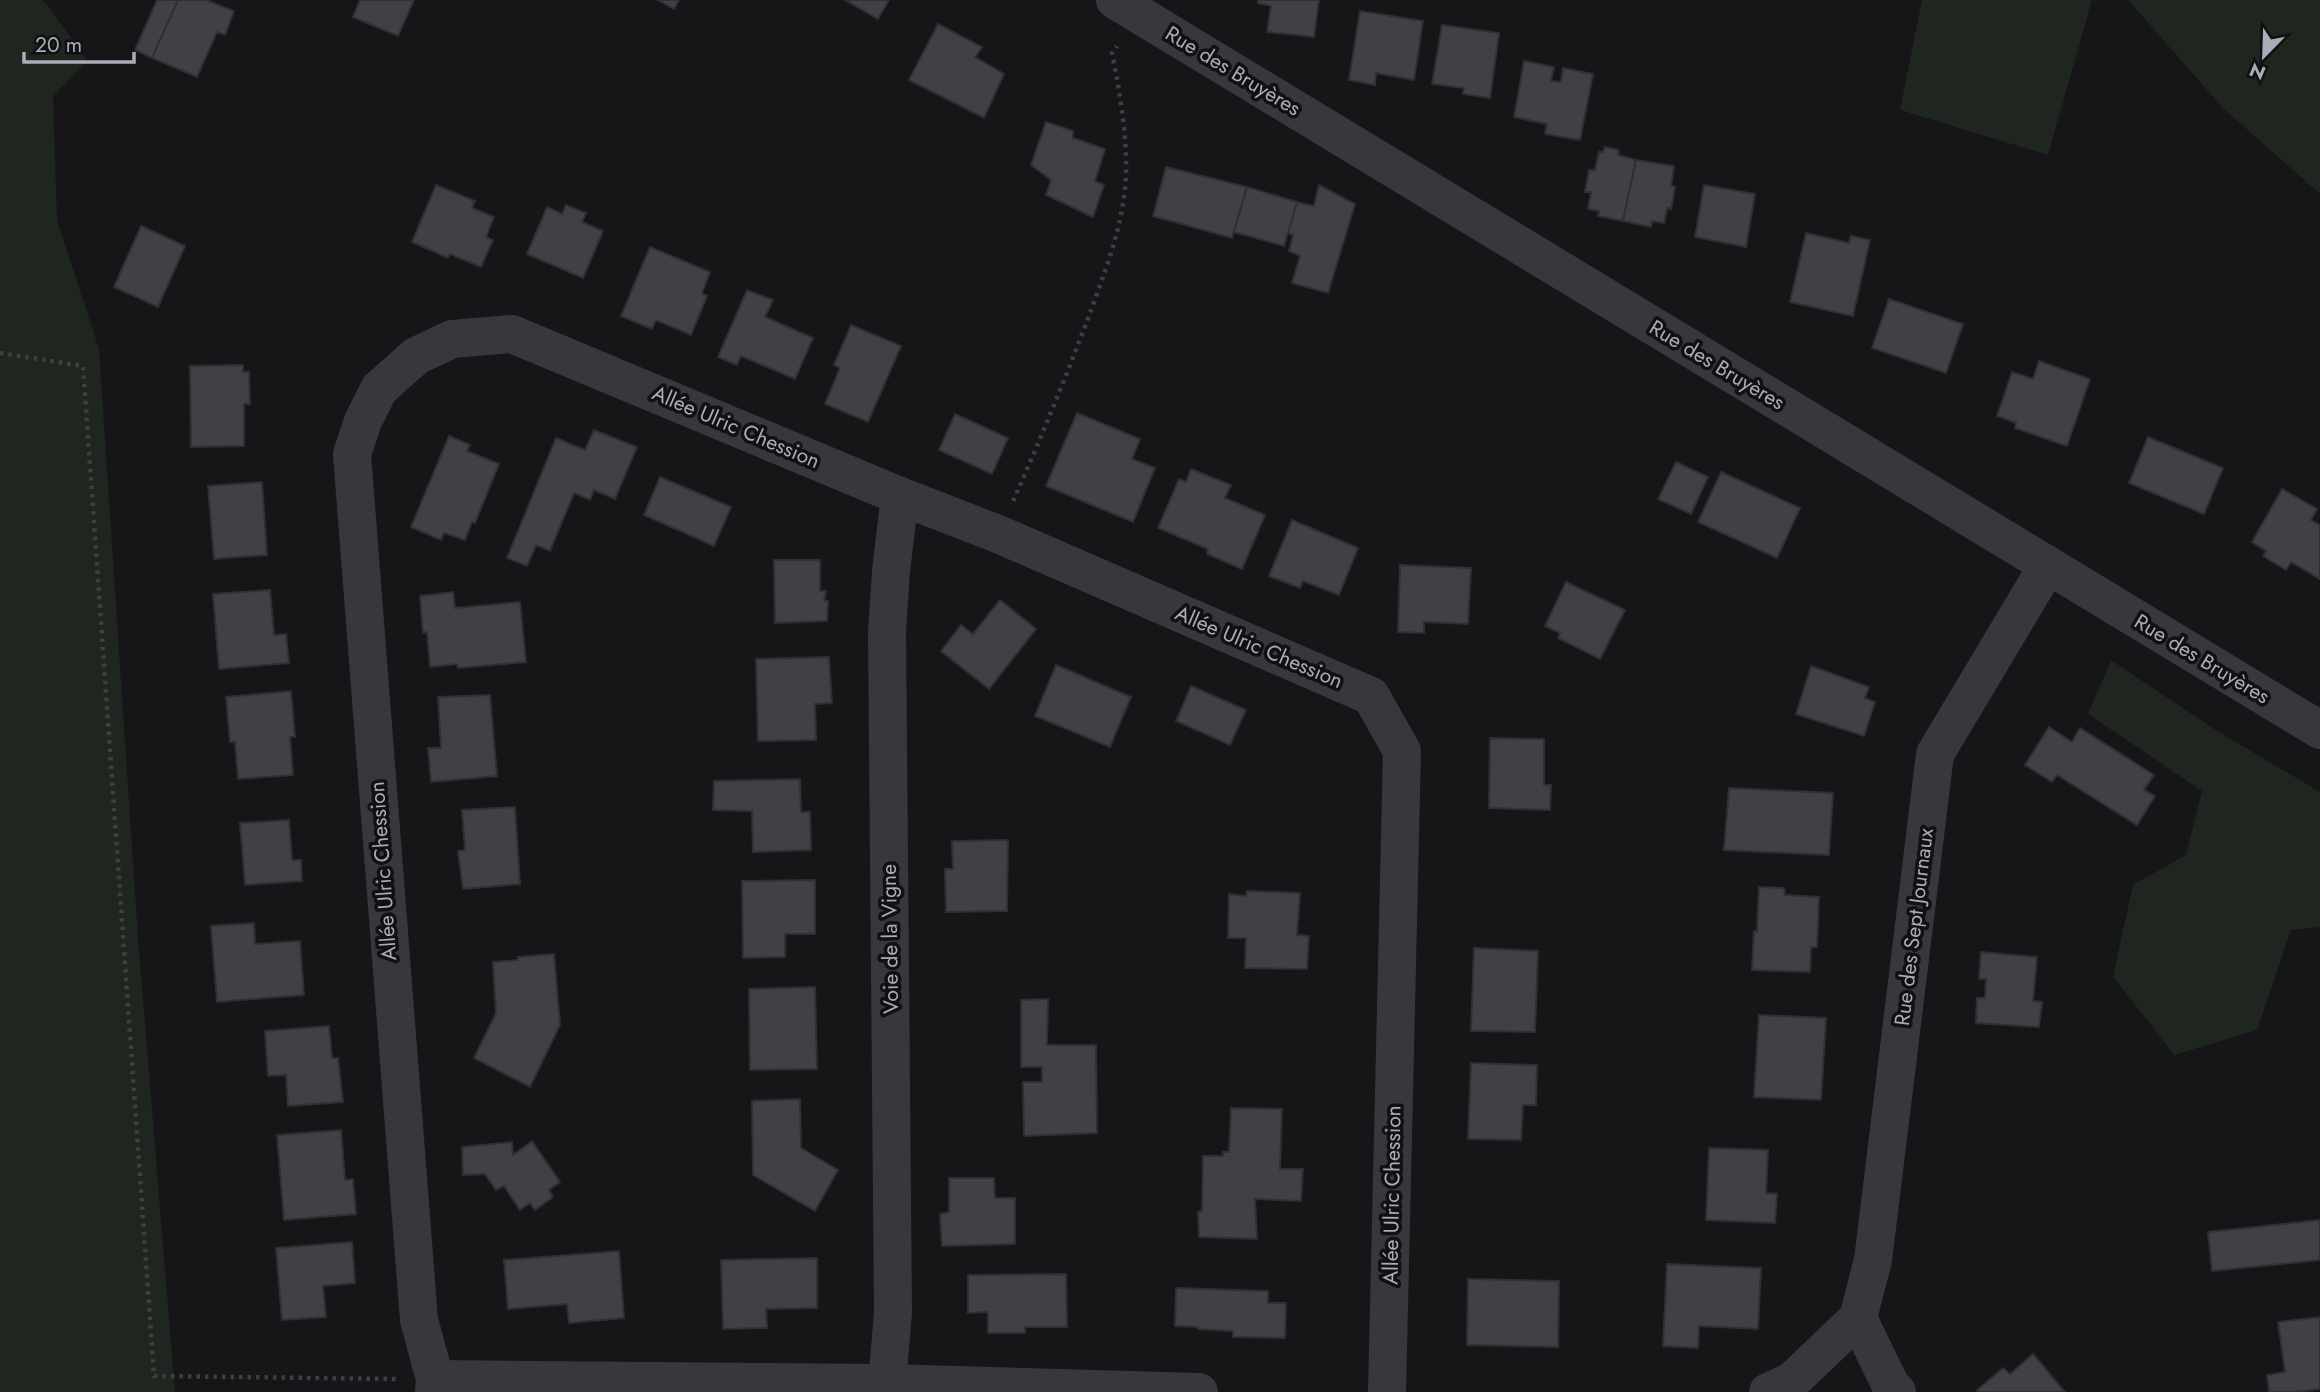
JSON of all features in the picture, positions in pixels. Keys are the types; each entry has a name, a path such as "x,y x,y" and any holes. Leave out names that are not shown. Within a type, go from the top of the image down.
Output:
{"street":[{"name":"Rue des Bruyères","path":"1126,7 2320,730"},
{"name":"Allée Ulric Chession","path":"435,1386 419,1320 352,454 363,421 379,389 416,356 452,339 512,334 900,496 998,534 1371,696 1402,751 1387,1392"},
{"name":"Voie de la Vigne","path":"887,1382 893,1313 887,632 900,496"},
{"name":"Rue des Sept Journaux","path":"1858,1318 1873,1260 1935,754 2048,565"},
{"path":"1768,1392 1792,1381 1858,1318 1896,1392"},
{"path":"435,1386 887,1382 1199,1392"}],"path":[{"path":"998,534 1070,367 1103,277 1118,226 1126,176 1122,102 1112,53 1126,7"},
{"path":"0,353 83,366 154,1376 435,1386"}],"shaded area":[{"path":"0,0 42,0 87,61 53,96 57,220 99,349 138,938 175,1392 0,1392"},
{"path":"1922,0 2092,0 2048,155 1900,110"},
{"path":"2128,0 2320,0 2320,194 2223,108"},
{"path":"2111,660 2214,729 2320,792 2320,927 2291,930 2257,1030 2174,1055 2113,976 2133,885 2186,855 2202,791 2088,714"}],"building":[{"path":"157,0 178,0 152,58 135,50"},
{"path":"178,0 206,0 234,11 225,35 217,32 197,77 152,58"},
{"path":"360,0 414,0 398,36 353,17"},
{"path":"658,0 679,0 674,9"},
{"path":"845,0 889,0 878,19"},
{"path":"1258,0 1319,0 1314,37 1267,32 1271,6 1258,3"},
{"path":"1360,11 1423,21 1414,80 1376,73 1375,85 1349,80"},
{"path":"938,24 982,47 975,57 1004,74 984,118 909,80"},
{"path":"1442,25 1499,33 1490,98 1463,94 1464,88 1432,84"},
{"path":"1524,61 1554,67 1551,81 1561,82 1563,68 1593,74 1580,140 1545,134 1547,124 1514,117"},
{"path":"1046,122 1073,131 1073,138 1105,149 1095,181 1104,185 1093,217 1046,195 1051,180 1031,165"},
{"path":"1605,147 1619,150 1618,155 1636,160 1623,221 1598,216 1599,211 1588,209 1591,192 1585,192 1589,170 1595,170 1599,152 1603,152"},
{"path":"1636,160 1674,166 1671,186 1675,187 1671,209 1667,208 1664,223 1652,221 1651,227 1623,221"},
{"path":"1166,167 1247,187 1232,238 1153,216"},
{"path":"436,185 475,201 472,208 494,217 486,237 493,240 481,267 450,254 448,258 412,242"},
{"path":"1319,185 1355,204 1328,293 1292,283 1300,256 1289,251 1293,235 1288,233 1297,202 1314,206"},
{"path":"1704,185 1755,194 1746,247 1695,237"},
{"path":"1247,187 1297,202 1284,246 1234,232"},
{"path":"566,205 586,213 582,222 603,231 583,278 527,254 547,207 562,214"},
{"path":"141,226 185,246 158,307 114,287"},
{"path":"1806,233 1849,243 1851,236 1870,240 1853,316 1790,302"},
{"path":"650,247 710,272 702,293 707,296 691,335 656,320 652,329 621,316"},
{"path":"747,290 773,300 765,317 813,338 795,379 741,356 737,365 718,357"},
{"path":"1889,299 1963,324 1946,373 1872,348"},
{"path":"851,325 901,346 868,422 825,404 840,368 834,365"},
{"path":"2039,361 2090,379 2067,446 2015,428 2016,423 1997,416 2012,372 2033,379"},
{"path":"243,365 243,372 249,372 250,404 244,404 244,446 191,447 190,366"},
{"path":"1077,413 1140,439 1132,459 1155,468 1133,522 1046,486"},
{"path":"955,414 1008,438 992,474 939,450"},
{"path":"594,430 637,447 615,499 594,490 590,500 574,493 550,551 536,545 527,566 507,558 556,438 585,450"},
{"path":"449,436 470,445 467,451 499,464 475,523 472,522 465,540 444,533 441,540 411,527"},
{"path":"2148,437 2223,468 2204,514 2129,483"},
{"path":"1676,462 1708,477 1691,514 1658,499"},
{"path":"1191,469 1231,485 1225,498 1265,515 1242,569 1207,554 1208,549 1158,528 1179,479 1186,482"},
{"path":"1721,472 1800,508 1777,558 1698,522"},
{"path":"660,477 731,507 714,546 644,515"},
{"path":"262,482 267,555 214,559 208,486"},
{"path":"2282,489 2317,509 2311,520 2320,525 2320,579 2291,562 2286,570 2263,556 2266,551 2252,542"},
{"path":"1292,520 1358,548 1339,595 1303,581 1300,588 1269,576"},
{"path":"774,560 820,560 820,591 826,591 824,600 828,601 827,621 775,623"},
{"path":"1400,565 1471,568 1468,624 1424,622 1424,633 1398,632"},
{"path":"1566,582 1625,610 1600,659 1558,638 1560,633 1545,626"},
{"path":"270,590 274,635 286,634 289,663 219,669 213,594"},
{"path":"453,592 455,608 520,602 526,662 458,668 457,664 430,667 427,632 423,633 420,596"},
{"path":"1000,600 1036,629 989,689 941,651 961,625 973,634"},
{"path":"829,657 832,703 815,704 816,740 758,741 756,659"},
{"path":"1056,665 1131,697 1110,747 1035,716"},
{"path":"1811,666 1869,687 1865,698 1875,702 1864,736 1796,714"},
{"path":"1191,686 1246,710 1230,745 1176,721"},
{"path":"291,691 295,737 290,737 293,775 238,779 235,742 230,742 226,697"},
{"path":"490,695 497,776 431,782 428,748 441,748 438,697"},
{"path":"2049,727 2072,742 2080,728 2154,775 2144,790 2155,796 2137,825 2057,775 2052,782 2025,765"},
{"path":"1490,738 1544,739 1544,785 1551,785 1550,810 1489,808"},
{"path":"800,779 801,812 810,812 811,850 753,852 752,811 713,810 714,781"},
{"path":"1729,788 1833,793 1829,855 1724,850"},
{"path":"515,807 520,884 463,889 458,851 465,850 462,810"},
{"path":"289,820 292,860 301,860 302,881 245,885 240,823"},
{"path":"1008,840 1007,911 946,912 945,869 953,869 952,841"},
{"path":"815,880 815,934 785,934 785,957 743,958 742,881"},
{"path":"1759,887 1784,888 1785,895 1819,897 1817,947 1811,947 1810,972 1752,970"},
{"path":"1247,891 1300,893 1297,935 1309,936 1307,969 1245,968 1246,938 1228,938 1229,894 1246,896"},
{"path":"254,923 255,944 300,941 304,995 217,1002 211,926"},
{"path":"1474,948 1538,951 1535,1032 1471,1031"},
{"path":"1981,952 2037,957 2033,1001 2042,1002 2039,1027 1976,1023 1977,998 1985,998 1986,979 1979,979"},
{"path":"554,954 560,1025 530,1087 474,1058 496,1013 493,962"},
{"path":"815,987 817,1069 750,1070 749,989"},
{"path":"1048,999 1047,1045 1096,1045 1097,1133 1024,1136 1023,1082 1042,1082 1042,1067 1021,1067 1021,1000"},
{"path":"1759,1015 1826,1018 1821,1100 1754,1097"},
{"path":"329,1026 332,1058 338,1058 343,1102 288,1106 286,1075 268,1076 265,1031"},
{"path":"1471,1063 1537,1065 1536,1105 1523,1105 1521,1140 1468,1139"},
{"path":"800,1099 801,1148 838,1170 815,1211 753,1175 752,1101"},
{"path":"1231,1108 1282,1109 1280,1169 1303,1169 1301,1201 1255,1199 1257,1239 1199,1237 1198,1212 1202,1211 1203,1156 1223,1156 1223,1152 1229,1152"},
{"path":"341,1130 345,1180 353,1179 356,1214 284,1220 277,1135"},
{"path":"532,1141 560,1182 549,1190 553,1197 535,1210 530,1203 520,1210 504,1186 496,1190 485,1174 463,1175 462,1147 512,1142 513,1155"},
{"path":"1709,1148 1768,1150 1766,1193 1777,1194 1775,1223 1706,1220"},
{"path":"949,1178 994,1178 995,1198 1015,1198 1015,1244 942,1246 940,1214 949,1212"},
{"path":"2320,1220 2320,1260 2212,1271 2208,1232"},
{"path":"352,1242 355,1283 323,1286 326,1317 282,1320 276,1248"},
{"path":"619,1251 624,1318 569,1323 567,1304 508,1309 504,1260"},
{"path":"817,1258 817,1308 766,1309 767,1328 723,1329 721,1260"},
{"path":"1667,1264 1761,1268 1758,1329 1699,1326 1698,1348 1663,1346"},
{"path":"1066,1274 1067,1327 1025,1327 1025,1333 988,1333 988,1312 968,1313 968,1275"},
{"path":"1468,1279 1559,1281 1558,1347 1467,1345"},
{"path":"1176,1288 1268,1291 1268,1303 1286,1303 1285,1338 1233,1337 1233,1331 1175,1326"},
{"path":"2320,1317 2320,1389 2269,1392 2267,1375 2285,1372 2278,1322"},
{"path":"2033,1354 2065,1392 1977,1390 2003,1368 2010,1374"}]}
